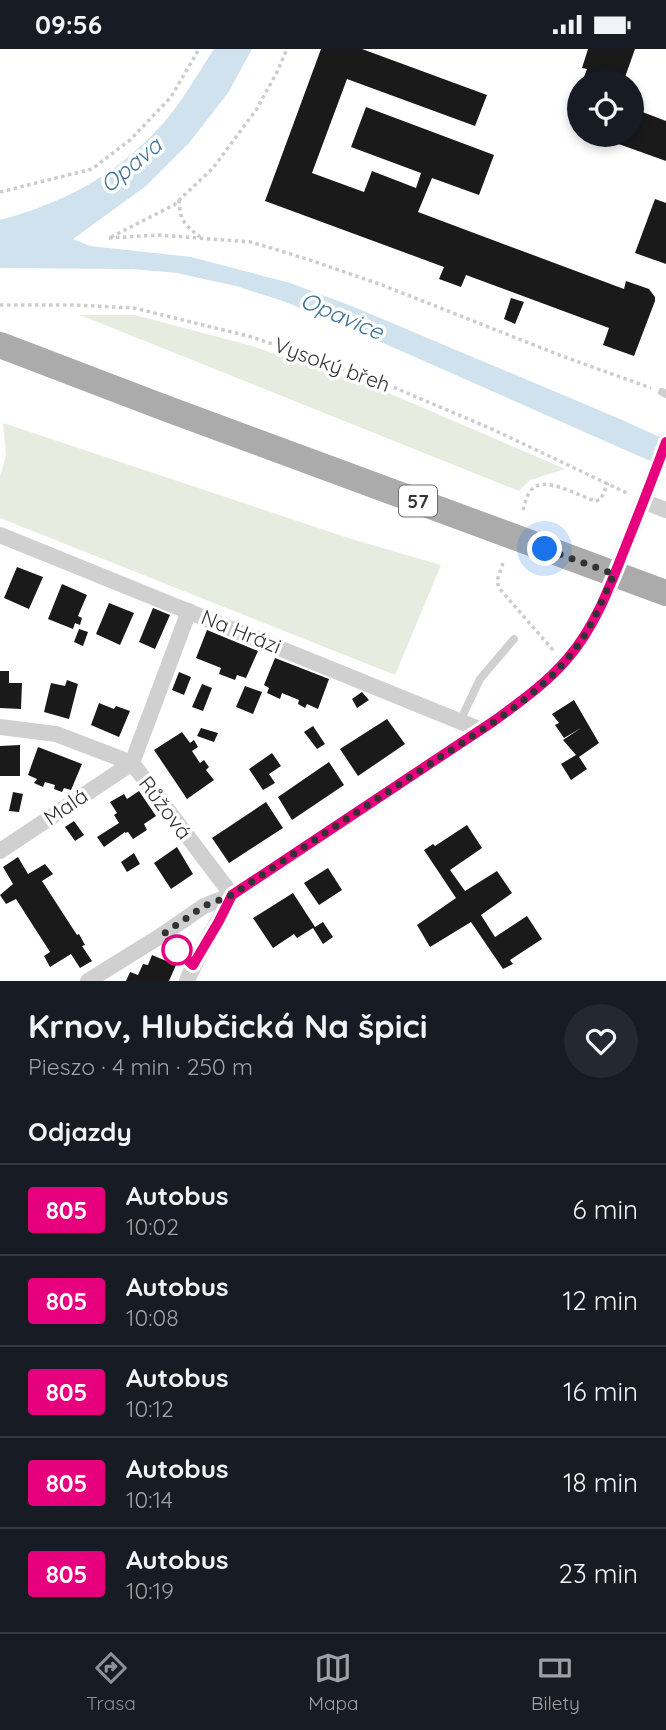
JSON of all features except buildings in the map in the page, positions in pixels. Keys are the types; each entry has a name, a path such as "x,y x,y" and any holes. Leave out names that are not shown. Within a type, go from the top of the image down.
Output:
{"main road":[{"name":"57","path":"2,346 666,593"}],"street":[{"path":"88,981 204,906 232,895 481,730 529,696 555,673 588,629 614,574 666,442"},
{"path":"645,496 666,510"},
{"name":"Na Hrázi","path":"0,535 481,730"},
{"path":"132,763 189,611"},
{"name":"Růžová","path":"0,727 56,734 132,763 232,895"},
{"name":"Malá","path":"0,851 132,763"},
{"path":"187,981 193,965 232,895"},
{"path":"162,935 193,965"}],"lane":[{"path":"460,722 480,679 514,639"}],"path":[{"path":"0,192 92,169 130,140 171,97 199,49"},
{"path":"286,49 256,110 213,169 174,205 109,238 158,235 251,241 382,285 664,393"},
{"path":"180,200 182,222 201,238"},
{"name":"Vysoký břeh","path":"0,305 134,308 253,337 386,384 608,483 645,496"},
{"path":"523,510 529,493 538,484 547,483 598,501 608,483"}],"shaded area":[{"path":"80,315 135,315 252,346 384,391 565,469 530,480 519,491"},
{"path":"3,423 345,537 441,565 395,675 0,518 0,477 6,455"}],"water":[{"path":"214,49 252,49 228,93 189,143 146,186 73,239 90,246 191,257 290,283 354,307 666,440 666,468 356,331 283,301 236,286 177,273 132,269 0,268 0,220 66,196 123,161 166,120"}],"bus line":[{"name":"805","path":"176,949 193,965 232,895 494,721 555,673 577,647 595,616 666,442"}],"route":[{"path":"177,950 162,935 204,906 232,895 494,721 555,673 588,629 614,574 545,549"}],"water label":[{"name":"Opava","path":"131,165"},
{"name":"Opavice","path":"342,316"}]}
